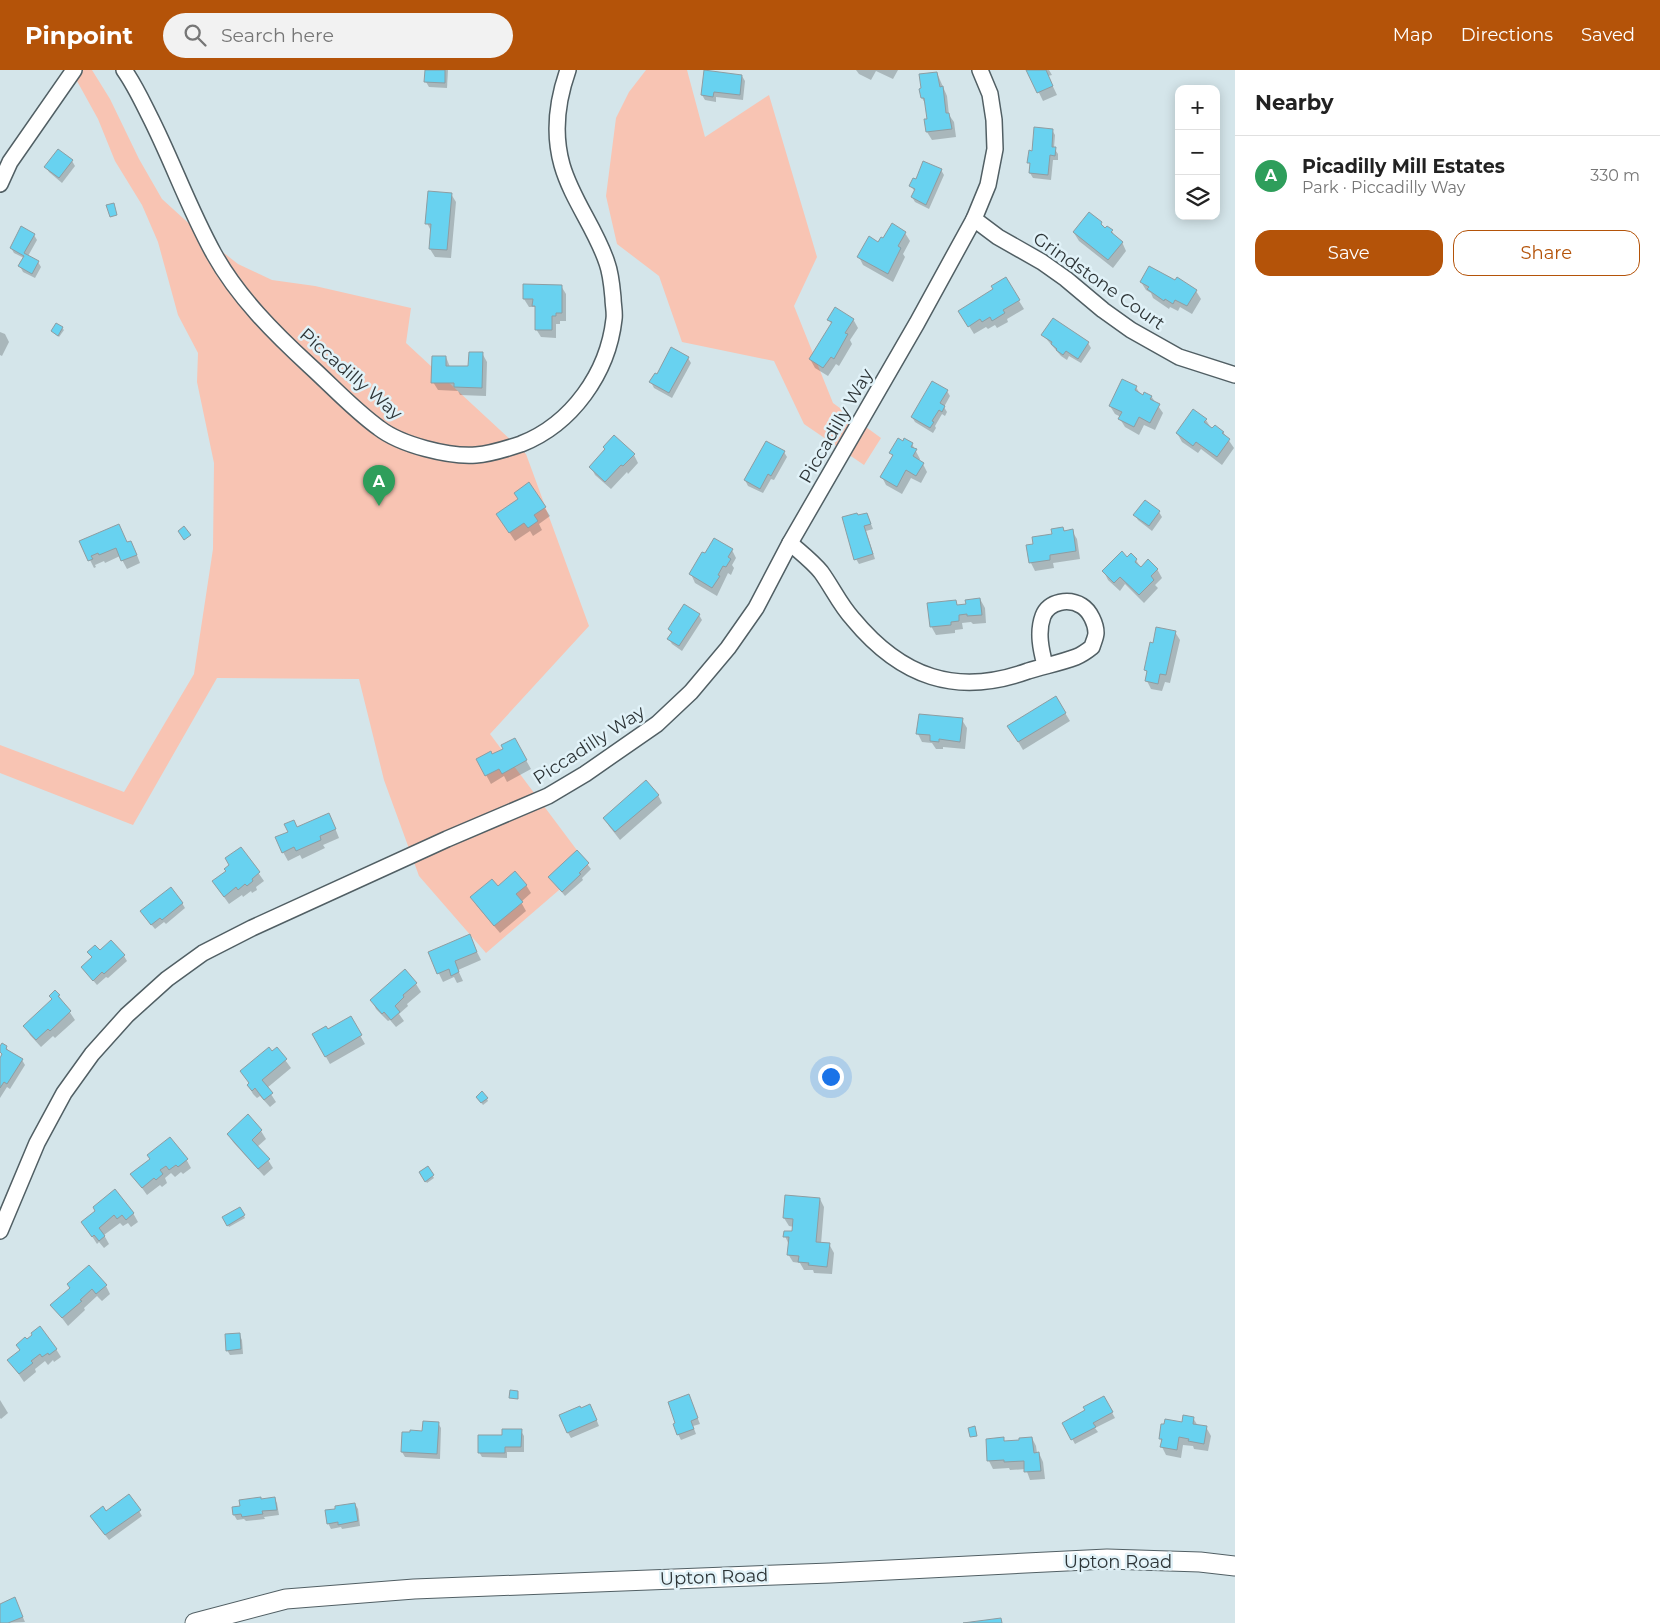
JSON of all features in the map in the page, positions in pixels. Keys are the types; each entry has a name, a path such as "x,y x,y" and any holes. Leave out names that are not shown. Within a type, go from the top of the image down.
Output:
{"main road":[{"name":"Upton Road","path":"196,1623 286,1599 414,1589 1107,1560 1200,1562 1235,1566"}],"street":[{"path":"0,184 10,162 74,70"},
{"name":"Piccadilly Way","path":"124,70 132,81 156,129 213,254 234,288 282,340 380,430 407,442 436,451 475,455 505,450 535,438 564,417 588,390 601,368 610,337 614,316 608,263 562,166 556,136 557,110 568,70"},
{"name":"Piccadilly Way","path":"0,1231 37,1143 64,1093 96,1049 127,1016 167,979 203,953 252,928 447,839 548,796 625,748 657,724 691,692 728,648 756,608 790,543 917,323 974,219 988,185 995,149 994,120 990,94 980,70"},
{"name":"Grindstone Court","path":"974,219 998,237 1042,262 1131,330 1180,357 1235,375"},
{"path":"790,543 820,571 852,619 876,644 897,661 921,674 945,680 968,682 997,681 1077,657 1092,648 1096,633 1092,618 1083,606 1069,601 1058,602 1048,608 1043,616 1040,632 1040,646 1045,666"}],"shaded area":[{"path":"74,70 92,70 110,99 139,159 162,199 206,239 238,264 272,280 315,286 411,308 406,343 526,454 589,626 490,734 588,865 486,953 419,876 384,780 359,679 217,678 133,825 0,773 0,745 124,792 194,674 213,549 214,463 197,382 198,353 178,315 158,242 142,205 115,161 98,119 72,72"},
{"path":"646,70 687,70 705,137 769,95 817,257 794,306 833,403 881,438 864,465 804,424 774,361 682,342 659,276 617,244 606,196 616,118 629,92"}],"building":[{"path":"425,70 445,70 445,83 424,82"},
{"path":"704,70 742,75 740,95 714,92 713,97 701,95"},
{"path":"1026,70 1046,70 1053,86 1037,93"},
{"path":"937,72 940,87 943,86 946,113 949,113 952,129 926,132 924,119 927,119 924,98 921,98 919,89 921,88 919,74"},
{"path":"1034,127 1053,129 1052,147 1056,147 1055,156 1050,155 1048,175 1029,173 1030,163 1027,163 1029,150 1032,151"},
{"path":"58,149 73,160 59,178 44,167"},
{"path":"923,161 942,169 926,205 911,197 915,189 909,186 913,178 916,179"},
{"path":"428,191 452,193 447,250 429,249 431,224 425,224"},
{"path":"114,203 117,215 110,217 106,205"},
{"path":"1089,212 1102,222 1101,224 1105,228 1107,226 1113,230 1111,232 1123,242 1108,260 1073,232"},
{"path":"892,223 906,232 898,246 901,248 888,274 857,257 869,236 878,242 881,237 883,238"},
{"path":"21,226 35,234 24,253 39,261 32,274 18,266 24,256 10,248"},
{"path":"1149,266 1175,280 1177,277 1197,290 1187,306 1175,300 1173,304 1165,299 1164,301 1147,289 1149,287 1140,282"},
{"path":"1006,277 1020,300 1003,310 1005,313 992,321 990,317 982,322 980,319 968,327 958,311 993,289 991,286"},
{"path":"523,284 562,285 562,313 556,313 556,316 552,316 552,330 535,330 535,306 532,306 533,299 523,299"},
{"path":"835,307 854,319 845,333 848,334 834,359 831,357 823,368 809,359 832,322 827,320"},
{"path":"1053,318 1089,342 1078,359 1066,351 1063,355 1056,350 1051,344 1052,342 1041,335"},
{"path":"56,323 63,327 58,336 51,331"},
{"path":"671,347 689,357 669,393 649,382 655,373 657,374"},
{"path":"469,352 483,352 482,388 454,387 454,383 431,383 432,356 446,356 446,366 468,366"},
{"path":"1122,379 1137,386 1135,390 1143,395 1144,392 1152,396 1150,399 1160,404 1150,423 1139,417 1134,427 1118,419 1122,412 1109,406"},
{"path":"932,381 948,390 940,403 945,406 942,412 939,410 930,428 911,417"},
{"path":"1193,409 1207,419 1204,422 1212,428 1215,425 1230,439 1217,457 1196,442 1193,446 1176,433"},
{"path":"614,435 635,454 623,466 621,465 605,482 589,467 605,449 603,447"},
{"path":"898,438 903,441 904,438 913,443 911,447 917,449 913,456 924,463 916,476 906,470 897,487 880,477 893,455 889,453"},
{"path":"766,441 785,451 771,476 768,474 760,489 744,480"},
{"path":"529,482 546,507 534,515 538,521 528,528 524,523 509,533 496,514 518,499 514,493"},
{"path":"1145,500 1160,511 1149,526 1133,515"},
{"path":"857,513 858,515 867,513 871,524 864,526 873,554 854,560 842,517"},
{"path":"119,524 127,542 131,541 137,555 121,561 116,548 91,556 93,559 88,561 79,541"},
{"path":"184,526 191,535 184,540 178,531"},
{"path":"1063,527 1064,531 1073,529 1076,551 1050,555 1050,560 1029,563 1026,545 1033,544 1032,537 1052,534 1051,529"},
{"path":"714,538 733,549 728,557 731,559 726,567 723,566 718,575 720,576 712,588 689,574 702,552 705,553"},
{"path":"1122,551 1127,557 1131,553 1137,559 1135,562 1141,567 1148,559 1158,569 1151,576 1154,580 1139,595 1120,577 1114,583 1102,571"},
{"path":"980,598 982,615 959,615 959,621 951,622 951,625 930,627 927,603 956,600 957,605 966,604 965,600"},
{"path":"684,604 700,614 679,646 667,639 672,632 668,629"},
{"path":"1156,627 1176,631 1166,675 1160,674 1158,684 1145,681 1147,671 1144,670 1150,642 1153,643"},
{"path":"1056,696 1066,713 1018,742 1007,726"},
{"path":"919,714 963,718 960,742 939,739 939,742 930,741 930,735 916,734"},
{"path":"515,738 527,760 502,774 499,769 485,776 476,759 491,751 492,754 503,749 501,745"},
{"path":"646,780 659,795 615,832 603,818"},
{"path":"329,813 336,829 320,836 321,840 296,851 294,847 282,853 275,837 288,832 284,824 294,820 297,827"},
{"path":"241,847 260,872 247,886 245,884 238,890 236,887 224,897 212,881 226,871 224,869 229,865 225,858"},
{"path":"577,850 589,863 579,873 581,874 562,892 548,877"},
{"path":"515,871 527,885 516,894 523,902 494,926 470,897 492,879 498,886"},
{"path":"171,887 183,903 162,920 160,918 151,925 140,911"},
{"path":"470,934 477,952 455,961 459,972 451,976 449,969 437,974 428,952"},
{"path":"111,940 125,955 104,974 102,972 93,981 81,967 92,957 87,952 95,945 100,950"},
{"path":"405,969 417,983 403,995 404,997 395,1006 400,1012 391,1020 384,1012 382,1014 370,1000"},
{"path":"55,990 71,1011 50,1031 48,1029 36,1040 23,1026 52,999 49,996"},
{"path":"351,1016 362,1035 325,1057 312,1034 326,1026 328,1029"},
{"path":"2,1043 7,1046 6,1049 23,1059 7,1084 4,1082 0,1088 0,1058 2,1054 0,1046"},
{"path":"269,1047 272,1051 277,1047 287,1059 262,1080 273,1093 264,1100 255,1088 252,1091 247,1085 249,1083 240,1071"},
{"path":"482,1091 488,1098 481,1103 476,1097"},
{"path":"248,1114 262,1130 252,1140 270,1159 258,1169 227,1134"},
{"path":"170,1137 188,1159 178,1167 176,1165 169,1170 166,1166 160,1170 163,1174 156,1180 154,1178 142,1188 130,1174 150,1159 147,1155"},
{"path":"428,1166 434,1175 425,1182 419,1172"},
{"path":"115,1189 134,1213 126,1220 122,1215 117,1219 114,1215 99,1228 105,1236 99,1241 94,1235 92,1237 81,1222 95,1211 93,1207"},
{"path":"785,1195 820,1198 816,1242 830,1243 827,1267 798,1262 799,1256 787,1255 789,1237 783,1237 784,1231 792,1231 793,1219 783,1218"},
{"path":"240,1207 245,1215 227,1226 222,1217"},
{"path":"89,1265 107,1285 96,1294 92,1289 80,1300 82,1301 62,1318 50,1305 70,1288 67,1284"},
{"path":"40,1326 57,1349 49,1355 48,1353 42,1357 40,1354 31,1361 33,1363 19,1374 7,1360 20,1350 16,1345 25,1337 27,1339"},
{"path":"240,1333 241,1349 226,1351 225,1334"},
{"path":"510,1390 518,1391 518,1399 509,1398"},
{"path":"689,1394 698,1418 691,1421 694,1429 677,1435 668,1402"},
{"path":"1104,1396 1113,1412 1093,1423 1096,1427 1071,1440 1062,1423 1085,1410 1083,1407"},
{"path":"590,1404 597,1420 567,1433 559,1415"},
{"path":"1183,1415 1194,1417 1193,1424 1207,1426 1204,1444 1179,1437 1177,1450 1160,1447 1162,1439 1159,1439 1161,1424 1164,1424 1165,1419 1182,1422"},
{"path":"423,1421 439,1422 437,1454 401,1452 402,1432 410,1432 410,1430 422,1431"},
{"path":"975,1426 977,1436 970,1437 968,1428"},
{"path":"502,1429 522,1429 521,1447 505,1447 505,1453 478,1453 478,1435 502,1435"},
{"path":"1004,1437 1004,1441 1032,1437 1034,1453 1039,1452 1041,1471 1024,1472 1024,1461 987,1461 986,1439"},
{"path":"129,1494 141,1510 105,1535 90,1516 103,1506 106,1511"},
{"path":"261,1497 261,1499 275,1497 277,1510 262,1511 263,1514 242,1517 241,1514 233,1515 232,1507 240,1506 239,1500"},
{"path":"355,1503 358,1521 338,1525 338,1522 327,1524 325,1510 335,1509 335,1506"},
{"path":"15,1597 23,1617 8,1623 0,1623 0,1604"},
{"path":"1001,1618 1002,1623 963,1623"}],"place":[{"name":"Picadilly Mill Estates","path":"379,506"}]}
